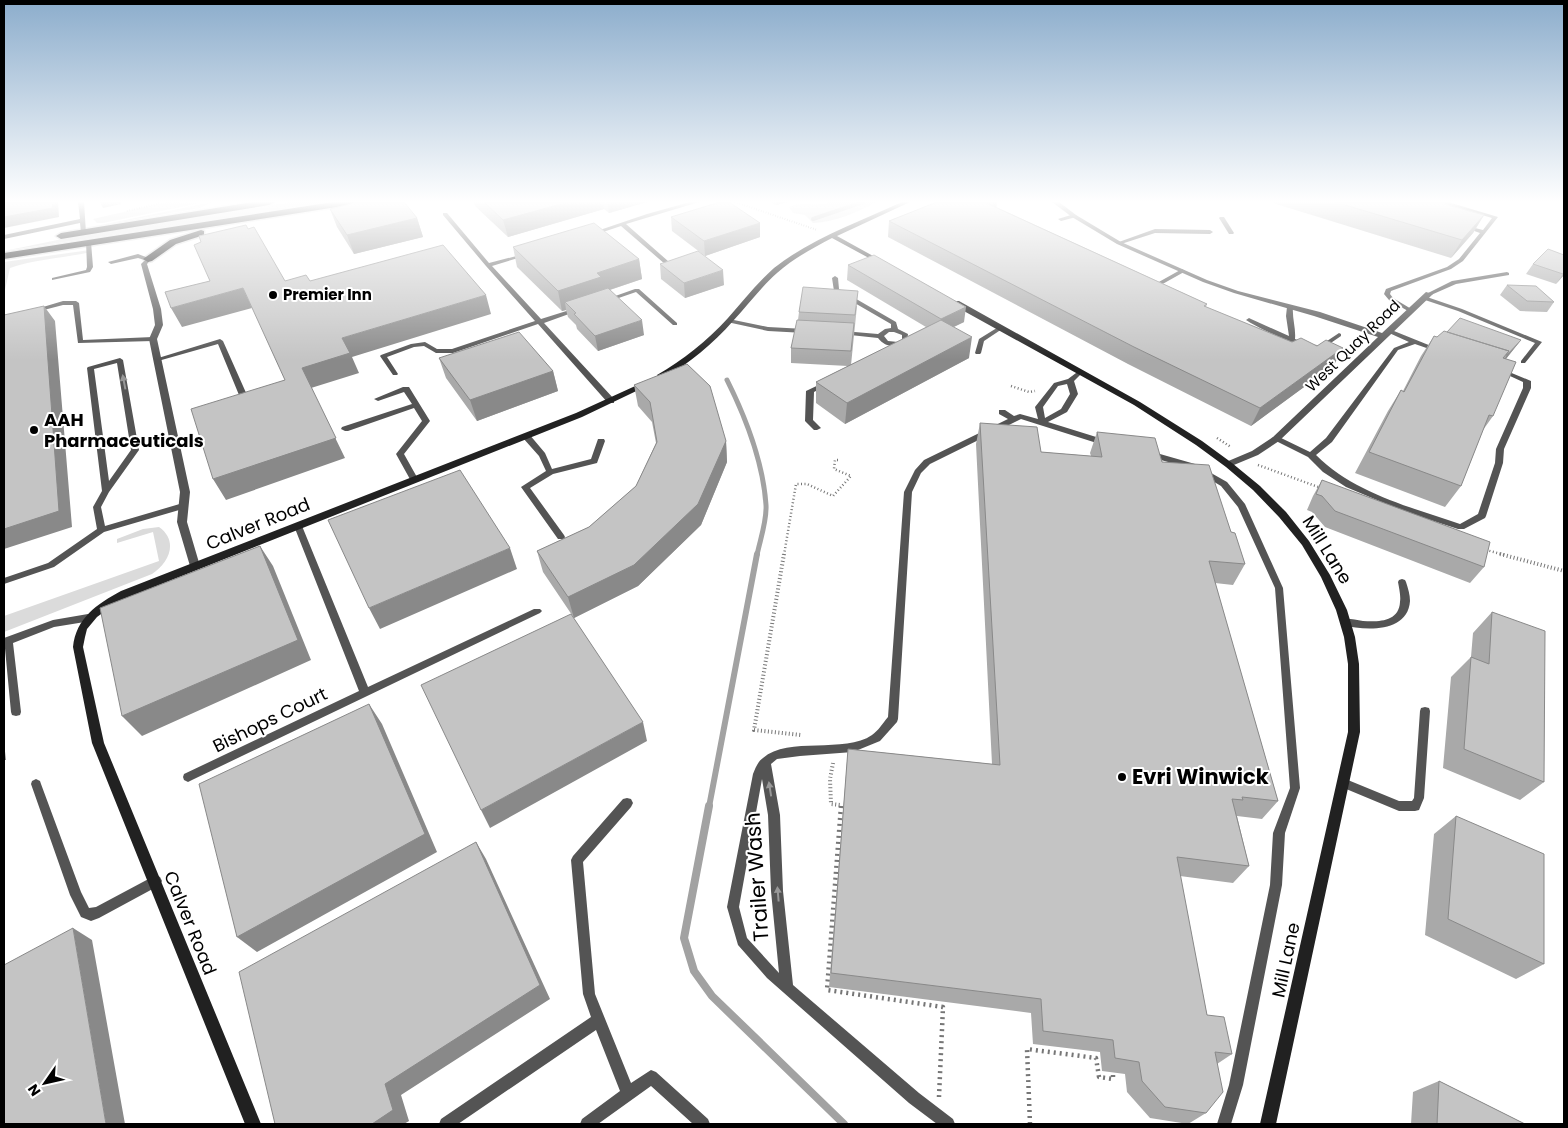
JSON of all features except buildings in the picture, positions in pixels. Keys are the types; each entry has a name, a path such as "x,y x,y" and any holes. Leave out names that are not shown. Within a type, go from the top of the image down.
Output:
{"highway":[{"path":"148,259 154,255"}],"street":[{"name":"Calver Road","path":"253,1124 156,881 98,743 78,647 78,638 88,618 97,610 125,594 526,436 642,387 673,370 729,322 774,272 798,255"},
{"path":"867,255 890,267"},
{"path":"1145,255 1221,287 1387,334"},
{"path":"148,259 144,264 157,309 159,325 153,339 185,492 182,522 195,566"},
{"name":"West Quay Road","path":"1229,464 1255,453 1276,439 1410,310 1427,296"},
{"name":"Mill Lane","path":"950,300 1160,417 1229,464 1264,493 1294,526 1318,562 1335,594 1346,622 1353,656 1354,732 1268,1124"}],"lane":[{"path":"54,279 88,271 90,267 89,255"},
{"path":"479,255 611,401"},
{"path":"488,265 524,255"},
{"path":"657,255 675,270"},
{"path":"1410,310 1391,299 1387,294 1388,290 1449,268 1465,255"},
{"path":"110,262 138,256 148,259"},
{"path":"1140,277 1157,285 1182,271"},
{"name":"West Quay Road","path":"1427,296 1454,282 1507,274"},
{"path":"835,278 836,290 894,323 895,330"},
{"path":"602,302 637,290 675,324"},
{"path":"1427,296 1539,342 1523,362"},
{"path":"29,311 63,303 76,303 80,342 153,339"},
{"path":"395,374 383,356 414,345 425,344 436,351 454,351 584,307"},
{"path":"1290,307 1289,313 1294,333 1292,340"},
{"path":"1249,320 1316,350 1339,335"},
{"path":"729,322 768,329 815,332"},
{"path":"978,353 984,337 1000,328"},
{"path":"833,333 880,336 885,331 895,330 905,334 906,338 902,343 893,348 882,340 880,336"},
{"path":"1387,334 1450,354"},
{"path":"158,359 220,341 243,395"},
{"path":"1311,455 1329,440 1396,349 1415,342"},
{"path":"101,530 97,507 135,450 120,360 90,368 106,491"},
{"path":"1276,439 1311,455 1326,470 1349,485 1406,510 1461,527 1482,516 1499,463 1500,449 1526,388 1527,381 1494,368"},
{"path":"1042,423 1039,407 1047,395 1056,384 1070,381 1080,372"},
{"path":"817,428 809,421 810,391 835,379"},
{"path":"1042,423 1064,410 1074,394 1070,381"},
{"path":"378,399 406,389 426,421 400,454 414,479"},
{"path":"345,429 416,405"},
{"path":"1002,412 1014,419"},
{"path":"948,1124 771,974 742,941 733,907 758,774 765,762 775,755 853,748 876,738 893,719 908,492 918,472 927,462 1020,416 1120,447"},
{"path":"526,436 542,455 550,472"},
{"path":"560,537 525,487 550,472 594,461 601,441"},
{"path":"1137,451 1197,468 1224,484 1242,506 1279,588 1295,788 1280,833 1276,885 1236,1085 1224,1124"},
{"path":"4,581 51,565 101,530 183,506"},
{"path":"298,526 365,693"},
{"path":"1346,622 1380,626 1395,621 1402,613 1405,602 1402,582"},
{"name":"Bishops Court","path":"188,777 537,611"},
{"path":"16,712 6,642 53,624 88,618"},
{"path":"1343,783 1399,806 1415,806 1418,798 1425,711"},
{"name":"Trailer Wash","path":"765,762 774,815 777,891 787,988"},
{"path":"36,784 76,895 85,912 91,915 99,912 156,881"},
{"path":"626,803 577,860 589,994 628,1093"},
{"path":"446,1124 599,1020"},
{"path":"587,1124 651,1077 704,1124"}],"path":[{"path":"1011,386 1028,392 1035,390"},
{"path":"809,736 754,730 796,484 807,484 833,496 851,476 834,469 835,460 840,460"},
{"path":"1536,564 1564,571"},
{"path":"833,762 830,779 831,804 841,805 827,990 943,1007 938,1116"},
{"path":"1030,1124 1028,1049 1096,1058 1099,1077 1114,1079 1113,1072"}],"shaded area":[{"path":"57,255 76,255 10,268 4,294 4,262"},
{"path":"159,527 169,539 169,552 163,564 152,574 4,632 4,616 159,561 153,532 117,543 117,539 143,529"}],"waterway":[{"path":"727,380 741,410 752,441 764,489 765,517 757,555"},
{"path":"709,807 757,554"},
{"path":"709,806 684,938 694,971 712,996 844,1124"}],"place":[{"name":"Premier Inn","path":"273,295"},
{"name":"AAH Pharmaceuticals","path":"34,430"},
{"name":"Evri Winwick","path":"1122,777"}]}
